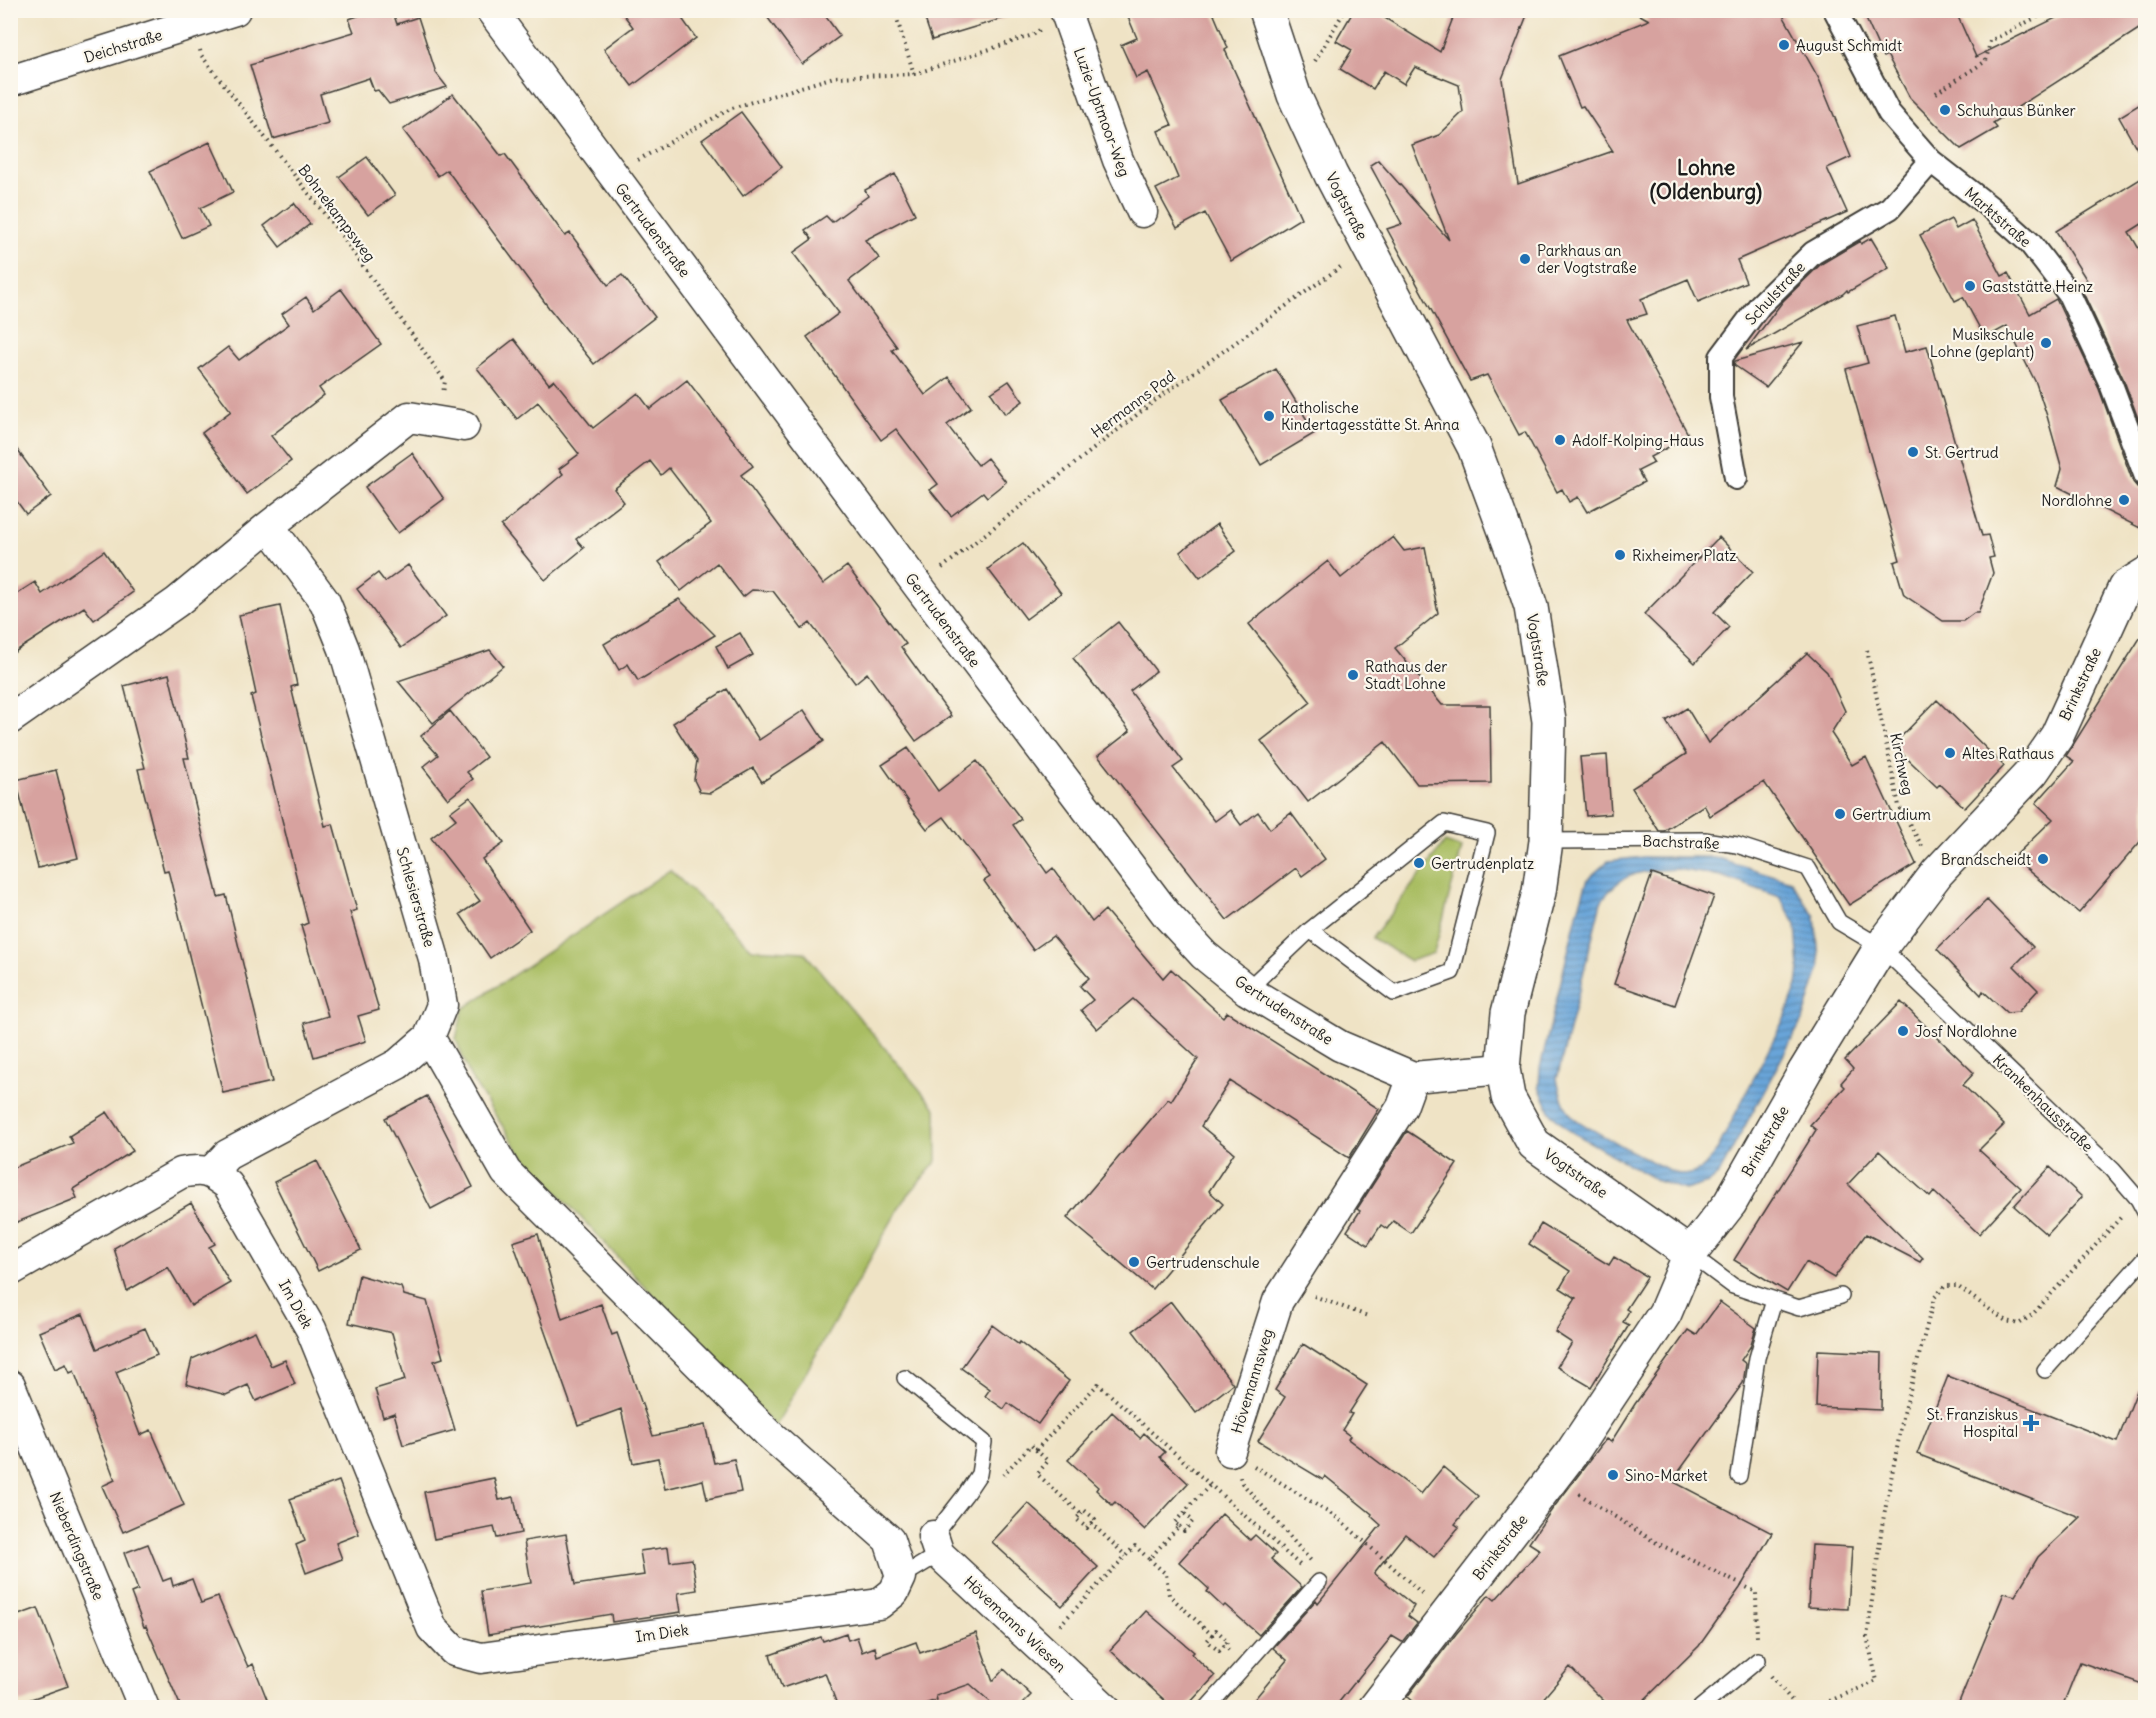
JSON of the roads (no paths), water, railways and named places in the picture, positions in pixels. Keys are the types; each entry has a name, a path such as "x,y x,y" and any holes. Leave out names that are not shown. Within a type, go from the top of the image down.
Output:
{"street":[{"name":"Deichstraße","path":"10,81 195,17 235,10"},
{"name":"Gertrudenstraße","path":"491,10 919,587 1167,915 1204,955 1247,990 1340,1046 1413,1077 1503,1069"},
{"name":"Vogtstraße","path":"1266,10 1294,95 1331,175 1474,447 1531,607 1549,721 1546,841 1539,892 1508,1013 1503,1069 1508,1097 1534,1144 1690,1254"},
{"name":"Marktstraße","path":"1835,10 1889,113 1931,160 2030,243 2069,294 2111,384 2145,477"},
{"name":"Luzie-Uptmoor-Weg","path":"1057,16 1142,212"},
{"name":"Schulstraße","path":"1736,478 1721,397 1721,357 1760,304 1813,253 1890,208 1931,160"},
{"path":"10,719 177,602 269,526 410,417 452,424"},
{"name":"Schlesierstraße","path":"211,1172 227,1155 398,1064 429,1037 442,1005 434,958 344,649 325,602 269,526"},
{"name":"Brinkstraße","path":"1375,1707 1571,1454 1665,1313 1690,1254 1730,1203 1805,1071 1881,947 1937,873 2038,763 2057,736 2125,587 2145,574"},
{"path":"429,1037 506,1172 769,1434 889,1540 901,1577"},
{"name":"Hövemannsweg","path":"1230,1451 1278,1301 1402,1107 1413,1077"},
{"path":"10,1271 182,1173 199,1169 211,1172"},
{"name":"Im Diek","path":"211,1172 228,1185 311,1329 432,1628 454,1651 481,1658 879,1604 894,1593 901,1577"},
{"name":"Nieberdingstraße","path":"10,1385 144,1707"},
{"name":"Hövemanns Wiesen","path":"936,1545 1105,1707"}],"lane":[{"path":"1247,990 1310,930 1444,823 1487,833 1452,972 1394,993 1310,930"},
{"name":"Bachstraße","path":"1546,841 1704,840 1737,845 1808,868 1839,922 1881,947"},
{"name":"Krankenhausstraße","path":"1881,947 2113,1170 2138,1199 2145,1214"},
{"path":"1690,1254 1733,1286 1799,1308 1840,1296"},
{"path":"2045,1370 2145,1257"},
{"path":"1739,1476 1757,1358 1774,1300"},
{"path":"901,1577 936,1545 979,1474 984,1442 905,1378"},
{"path":"1207,1707 1319,1582"},
{"path":"1700,1707 1758,1660"}],"water":[{"path":"1643,857 1714,857 1791,881 1815,917 1820,967 1804,1017 1719,1174 1708,1183 1685,1190 1658,1181 1570,1131 1551,1113 1539,1087 1540,1068 1578,910 1588,879 1608,861","holes":["1676,869 1721,876 1780,897 1796,925 1799,970 1797,986 1786,1015 1718,1148 1700,1170 1683,1175 1628,1149 1573,1117 1564,1104 1557,1079 1601,902 1609,892 1625,878 1643,872"]}],"place":[{"name":"August Schmidt","path":"1784,45"},
{"name":"Schuhaus Bünker","path":"1945,110"},
{"name":"Parkhaus an der Vogtstraße","path":"1525,259"},
{"name":"Gaststätte Heinz","path":"1970,286"},
{"name":"Musikschule Lohne (geplant)","path":"2046,343"},
{"name":"Katholische Kindertagesstätte St. Anna","path":"1269,416"},
{"name":"Adolf-Kolping-Haus","path":"1560,440"},
{"name":"St. Gertrud","path":"1913,452"},
{"name":"Nordlohne","path":"2124,500"},
{"name":"Rixheimer Platz","path":"1620,555"},
{"name":"Rathaus der Stadt Lohne","path":"1353,675"},
{"name":"Altes Rathaus","path":"1950,753"},
{"name":"Gertrudium","path":"1840,814"},
{"name":"Brandscheidt","path":"2043,859"},
{"name":"Gertrudenplatz","path":"1419,863"},
{"name":"Josf Nordlohne","path":"1903,1031"},
{"name":"Gertrudenschule","path":"1134,1262"},
{"name":"St. Franziskus Hospital","path":"2031,1423"},
{"name":"Sino-Market","path":"1613,1475"}],"district":[{"name":"Lohne (Oldenburg)","path":"1706,179"}]}
